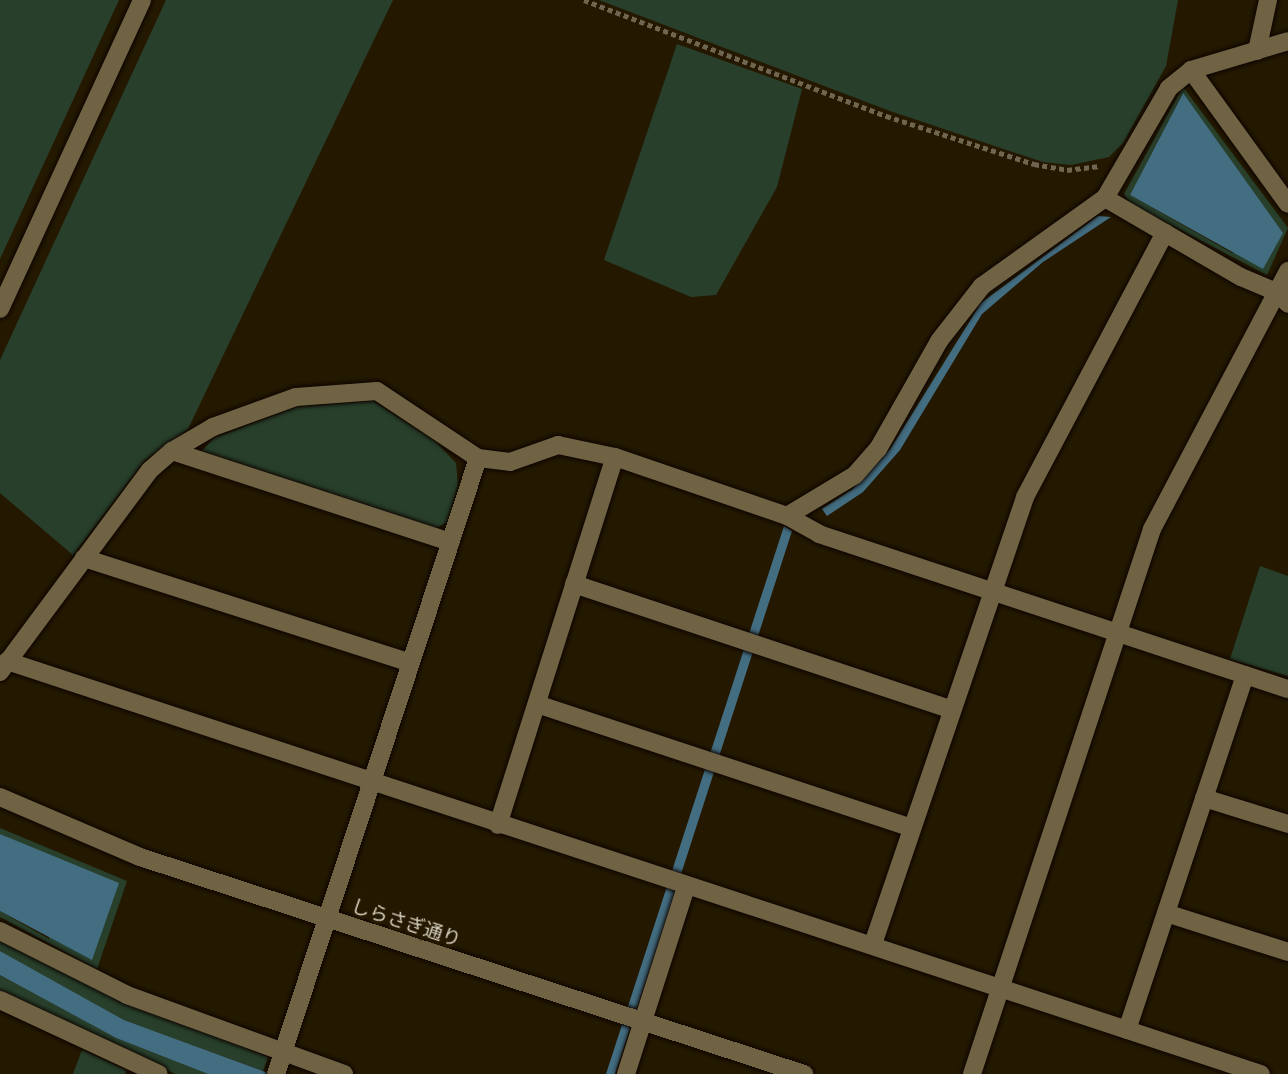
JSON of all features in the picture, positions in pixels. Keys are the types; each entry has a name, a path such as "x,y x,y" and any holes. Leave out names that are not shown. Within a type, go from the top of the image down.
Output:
{"street":[{"path":"0,309 142,0"},
{"path":"1257,51 1268,0"},
{"path":"788,516 855,475 878,449 939,341 982,286 1105,198 1169,88 1191,70 1288,41"},
{"path":"1191,70 1288,204"},
{"path":"1105,198 1283,298"},
{"path":"873,944 950,709 1025,497 1165,233"},
{"path":"972,1074 1117,633 1167,497 1283,298 1288,271"},
{"path":"1261,1074 873,944 686,887 371,782 4,667 150,470 172,451 213,427 296,397 377,391 478,458 510,462 558,445 615,457 788,516 819,534 1288,689"},
{"path":"172,451 450,542"},
{"path":"498,825 615,457"},
{"path":"276,1074 478,458"},
{"path":"84,558 411,663"},
{"path":"574,584 950,709"},
{"path":"1127,1030 1245,675"},
{"path":"537,704 911,828"},
{"name":"しらさぎ通り","path":"0,797 141,857 804,1074"},
{"path":"1204,798 1288,824"},
{"path":"626,1074 686,887"},
{"path":"1166,913 1288,952"},
{"path":"0,931 127,995 282,1054 344,1074"},
{"path":"0,1000 159,1074"}],"path":[{"path":"583,0 886,116 1034,164 1089,170 1110,162"}],"green space":[{"path":"0,0 119,0 0,259"},
{"path":"166,0 393,0 188,429 144,461 73,555 0,493 0,360"},
{"path":"599,0 1178,0 1166,66 1123,143 1109,157 1071,165 1043,162 890,111"},
{"path":"677,44 802,89 777,187 716,295 691,297 604,260"},
{"path":"1183,87 1288,228 1267,275 1131,204 1124,194","holes":["1183,94 1283,233 1232,253 1130,195"]},
{"path":"373,401 435,441 456,463 458,485 447,522 436,528 202,451 214,438 297,407"},
{"path":"1260,566 1288,576 1288,676 1230,659"},
{"path":"0,828 127,881 97,969 0,917 0,911 49,939 54,858 0,834"},
{"path":"0,937 112,995 268,1057 263,1071 124,1020 0,951"},
{"path":"0,975 116,1038 208,1074 176,1074 126,1053 0,991"},
{"path":"82,1050 126,1070 125,1074 73,1074"}],"water":[{"path":"1183,93 1283,233 1263,269 1130,195"},
{"path":"1098,216 1111,217 1043,262 982,314 900,450 863,492 827,516 822,509 853,489 891,448 981,303"},
{"path":"784,526 792,531 672,902 615,1074 606,1074"},
{"path":"0,834 119,883 92,960 0,911"},
{"path":"0,951 124,1020 271,1074 208,1074 116,1038 0,975"}]}
